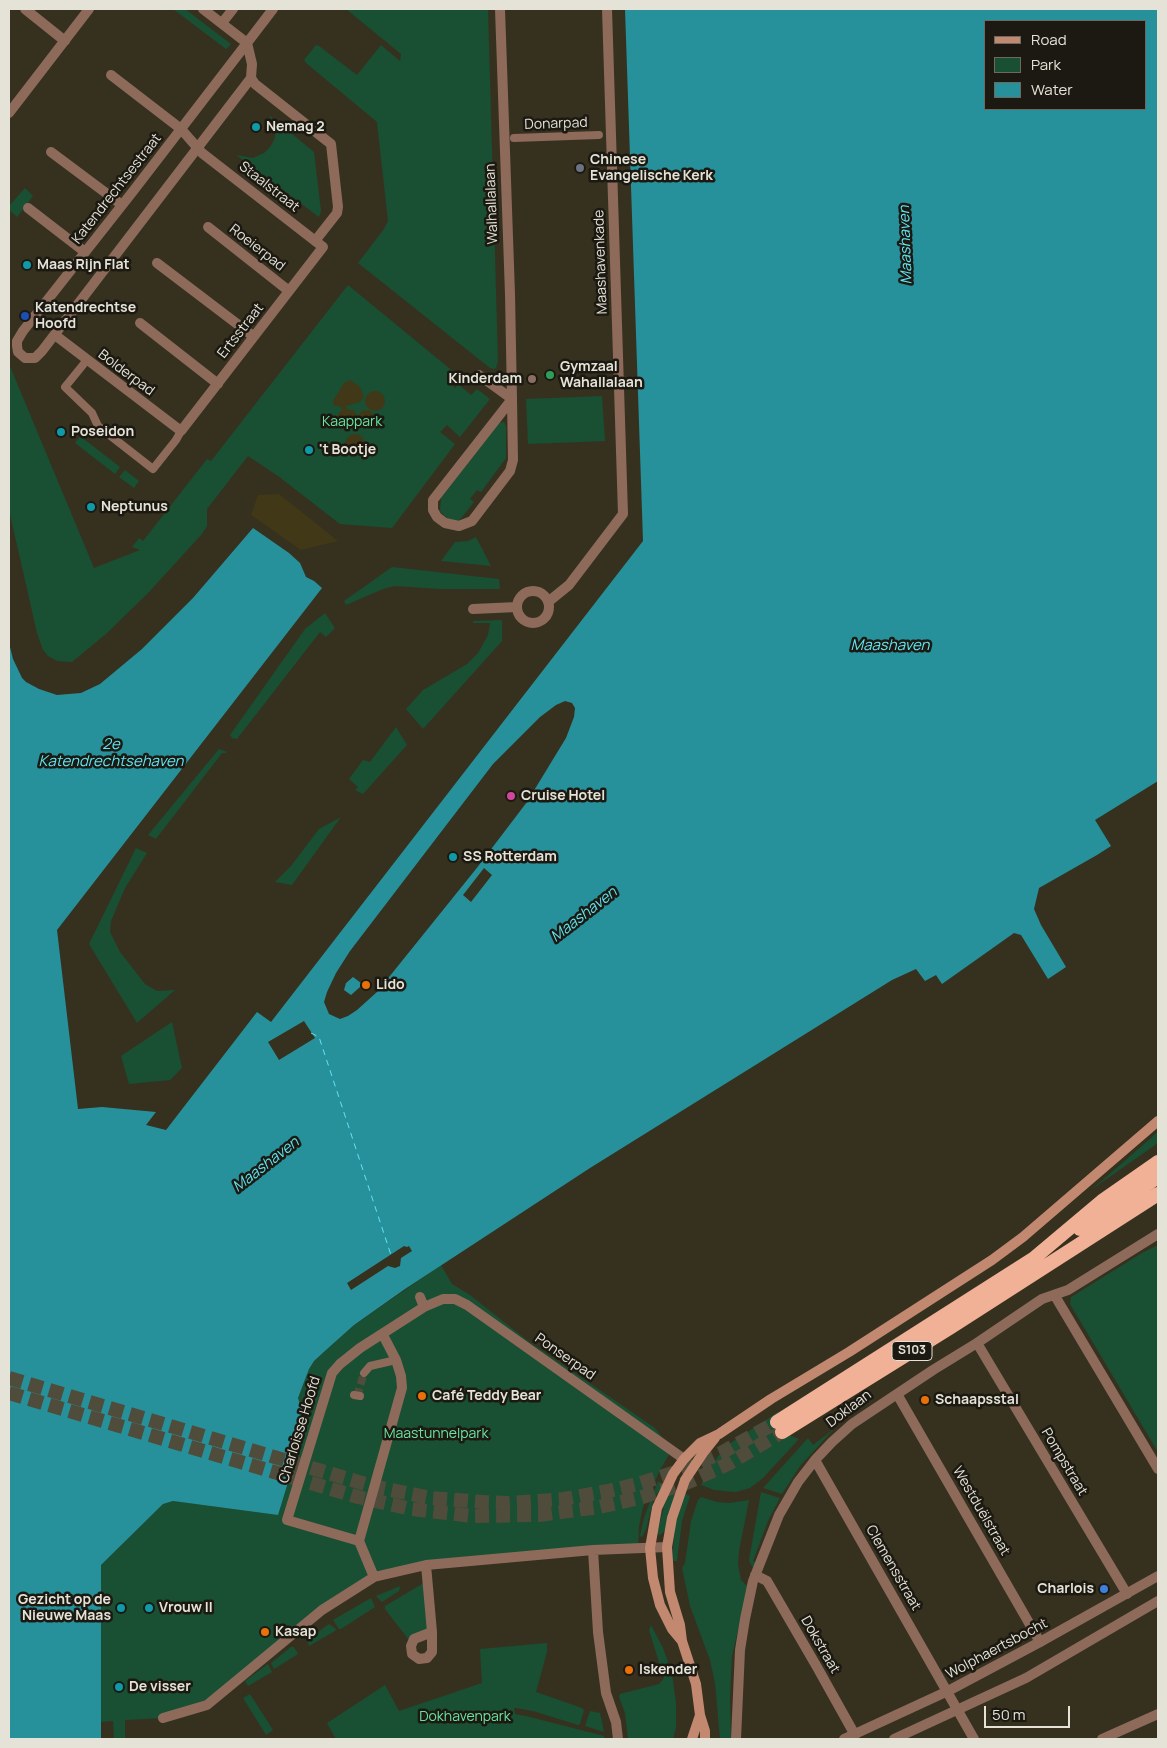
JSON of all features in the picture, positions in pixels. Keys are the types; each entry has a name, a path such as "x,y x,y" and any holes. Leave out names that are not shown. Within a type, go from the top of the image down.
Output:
{"highway":[{"name":"Doklaan","path":"1158,1162 1102,1201 1033,1258 780,1427 951,1327 1158,1194"},
{"path":"1033,1258 1158,1177"}],"main road":[{"path":"682,1640 672,1629 660,1605 653,1578 650,1548 657,1508 673,1474 684,1459 700,1444 719,1434 771,1398 849,1352 992,1260 1023,1237 1158,1121"},
{"path":"704,1739 705,1731 700,1715 696,1684 682,1640 680,1625 670,1592 668,1547 672,1518 685,1480 703,1453 719,1434"},
{"path":"692,1739 700,1715"}],"street":[{"path":"25,9 65,41"},
{"path":"9,113 89,9"},
{"path":"203,9 247,43 252,64 251,78"},
{"path":"222,23 232,9"},
{"name":"Katendrechtsestraat","path":"251,78 55,336 35,358 25,358 18,352 17,341 23,331 272,9"},
{"name":"Walhallalaan","path":"500,9 512,399 513,460 510,471 472,521 458,526 445,523 437,517 433,510 434,500 512,399"},
{"name":"Maashavenkade","path":"548,602 570,585 623,514 606,9"},
{"path":"234,59 246,58 252,64"},
{"path":"111,74 181,129"},
{"name":"Ertsstraat","path":"181,431 289,290 337,213 338,207 331,144 255,84 251,78"},
{"name":"Katendrechtsestraat","path":"181,129 198,149"},
{"name":"Donarpad","path":"514,138 599,135"},
{"name":"Staalstraat","path":"198,149 319,244"},
{"path":"51,152 122,205"},
{"path":"28,208 85,252"},
{"name":"Roeierpad","path":"208,228 289,290"},
{"path":"157,263 253,336"},
{"path":"140,323 218,384"},
{"name":"Bolderpad","path":"55,336 181,431"},
{"path":"87,360 65,388 92,413 98,426 153,469 181,431"},
{"path":"479,375 512,399"},
{"path":"530,591 541,593 548,602 546,616 535,623 530,623 520,617 516,607 520,597 530,591"},
{"path":"473,609 516,607"},
{"name":"Doklaan","path":"736,1739 736,1699 740,1650 748,1602 779,1514 798,1482 815,1460 852,1424 897,1394 1042,1299 1068,1290 1158,1234"},
{"path":"1055,1296 1158,1469"},
{"path":"420,1297 424,1307"},
{"name":"Ponserpad","path":"383,1335 424,1307 443,1299 455,1299 684,1459"},
{"path":"374,1577 359,1541 400,1397 402,1376 383,1335"},
{"name":"Charloisse Hoofd","path":"359,1541 287,1520 332,1373 354,1352 383,1335"},
{"name":"Pompstraat","path":"977,1343 1127,1594"},
{"path":"364,1373 370,1366 396,1360"},
{"name":"Westduëlstraat","path":"897,1394 1040,1642"},
{"name":"Clemensstraat","path":"815,1460 948,1691 957,1710"},
{"path":"163,1718 207,1705 322,1610 374,1577 426,1565 593,1550 668,1547"},
{"path":"593,1550 598,1632 606,1693 612,1710 618,1739"},
{"path":"426,1565 432,1632"},
{"name":"Dokstraat","path":"756,1575 767,1581 854,1735"},
{"name":"Wolphaertsbocht","path":"844,1739 948,1691 1158,1576"},
{"path":"894,1739 1026,1678 1158,1602"},
{"path":"957,1710 974,1739"},
{"path":"1102,1739 1158,1714"}],"green space":[{"path":"173,9 185,9 231,44 226,49"},
{"path":"346,9 488,9 498,361 494,369 490,368 358,263 388,221 377,122 304,60 316,45 357,75 381,45 400,61 401,54"},
{"path":"269,115 314,152 321,211 319,217 236,155 253,158 264,153 270,147 275,138 275,127"},
{"path":"25,188 33,196 17,217 9,210 9,206"},
{"name":"Kaappark","path":"348,285 455,373 448,382 455,388 458,384 471,395 477,389 490,399 460,437 447,425 440,432 455,444 392,528 340,524 278,476 248,456 207,509 207,526 202,534 149,592 106,634 72,662 57,661 48,656 43,650 37,633 9,510 9,364 94,568 140,550 132,547 139,538 143,541 207,459 211,461"},
{"path":"602,396 605,441 528,444 526,399"},
{"path":"504,422 506,426 506,458 481,492 477,490 470,499 474,502 458,522 449,520 440,511 441,498 499,423"},
{"path":"80,436 120,467 115,474 75,443"},
{"path":"125,470 139,481 134,488 119,477"},
{"path":"476,537 491,566 441,561 455,542 468,541"},
{"path":"392,567 499,579 500,589 440,589 395,586 383,589 346,605 344,601"},
{"path":"325,613 335,628 326,637 320,632 237,739 232,738 230,735 305,629"},
{"path":"502,620 502,641 423,729 406,709 423,690 467,664 478,653 488,635 490,623 473,623 473,621"},
{"path":"396,727 407,745 363,794 355,790 358,787 349,779 363,760 370,762"},
{"path":"219,749 227,752 222,753 156,839 148,835"},
{"path":"341,817 292,885 275,882 291,866 319,829"},
{"path":"136,848 147,853 125,888 111,921 110,932 120,952 145,984 157,991 175,990 137,1023 89,944"},
{"path":"172,1022 182,1068 170,1080 129,1084 121,1056"},
{"path":"1158,1131 1158,1143 1091,1190 1150,1139"},
{"path":"1158,1245 1158,1452 1070,1304 1071,1297"},
{"name":"Maastunnelpark","path":"441,1265 452,1284 470,1295 528,1341 655,1428 672,1450 661,1468 643,1507 639,1526 638,1548 426,1565 374,1577 338,1599 222,1694 163,1718 125,1720 125,1739 114,1739 113,1721 101,1722 101,1565 163,1504 174,1501 278,1515 301,1407 298,1398 314,1361 354,1325"},
{"path":"778,1412 776,1420 783,1433 799,1439 763,1478 750,1488 736,1492 714,1490 701,1485 708,1469 726,1446"},
{"path":"834,1429 800,1466 782,1494 763,1488 808,1438 813,1445"},
{"path":"658,1481 664,1484 654,1498 642,1537 640,1536 644,1518"},
{"path":"671,1487 678,1490 666,1530 660,1535 657,1534"},
{"path":"761,1492 780,1498 768,1521 753,1561 757,1563 753,1568 749,1560"},
{"path":"683,1493 690,1496 682,1521 677,1561 672,1561 675,1525"},
{"path":"701,1497 717,1502 729,1503 749,1500 738,1564 741,1580 748,1587 732,1656 730,1697 731,1739 720,1739 715,1683 710,1660 690,1606 682,1568 685,1563 691,1521 698,1500"},
{"path":"425,1584 428,1627 409,1640 385,1609 385,1606"},
{"path":"400,1586 399,1591 382,1602 376,1596"},
{"path":"371,1598 375,1607 339,1629 333,1620"},
{"path":"329,1624 336,1629 335,1631 309,1646 307,1640"},
{"path":"651,1625 663,1648 672,1673 676,1703 676,1728 673,1739 628,1739 625,1713 619,1697 620,1694 659,1684 664,1678 649,1630"},
{"name":"Dokhavenpark","path":"547,1643 547,1652 536,1692 582,1708 584,1710 580,1724 533,1711 514,1708 515,1714 604,1736 605,1739 336,1739 327,1723 385,1685 399,1711 482,1683 480,1649"},
{"path":"291,1647 294,1647 298,1654 274,1669 271,1663"},
{"path":"268,1664 272,1672 248,1686 245,1681"},
{"path":"250,1694 273,1730 266,1735 243,1698"},
{"path":"590,1711 600,1713 604,1732 585,1726"}],"sand":[{"path":"350,380 360,387 364,397 360,402 346,406 347,409 355,411 357,417 354,428 345,430 340,428 337,420 338,414 342,410 340,406 334,406 333,401 344,383"},
{"path":"375,391 382,394 385,401 382,408 375,411 368,408 365,401 368,394"},
{"path":"366,410 372,412 374,418 372,424 366,426 360,424 358,418 360,412"},
{"path":"355,434 362,437 365,444 362,451 355,454 348,451 345,444 348,437"},
{"path":"279,494 338,541 301,550 251,515 258,495"}],"water":[{"name":"Maashaven","path":"625,9 1158,9 1158,781 1095,820 1111,846 1039,888 1034,909 1041,925 1066,967 1048,979 1021,935 1014,933 942,984 936,975 925,981 916,969 892,980 590,1168 405,1289 354,1325 314,1361 309,1369 298,1398 301,1407 308,1417 278,1515 173,1501 163,1504 101,1565 101,1739 9,1739 9,643 13,659 22,678 26,682 57,695 81,693 100,684 142,649 193,598 253,528 289,553 300,563 306,577 322,588 57,930 78,1109 102,1107 156,1112 146,1125 166,1130 257,1012 271,1022 643,541","holes":["565,701 572,703 575,708 574,717 566,738 527,802 476,869 377,992 348,1016 340,1019 329,1014 324,1002 327,992 350,951 493,764 540,717"]},
{"path":"353,977 361,983 360,987 351,995 344,990 346,983"}],"pier":[{"path":"484,868 492,875 471,902 463,895"},
{"path":"304,1021 315,1038 279,1060 268,1042"},
{"path":"404,1246 409,1246 412,1251 401,1258 400,1266 395,1268 388,1266 351,1290 347,1283"}],"ferry route":[{"path":"311,1033 319,1037 391,1255"}],"tunnel":[{"path":"357,1396 364,1373"},
{"path":"9,1378 372,1486 431,1498 483,1502 508,1503 564,1499 638,1484 679,1471 721,1453 777,1422"},
{"path":"9,1393 358,1497 411,1509 473,1516 539,1515 599,1507 639,1498 684,1484 728,1464 782,1432"}],"place":[{"name":"Nemag 2","path":"256,127"},
{"name":"Chinese Evangelische Kerk","path":"580,168"},
{"name":"Maas Rijn Flat","path":"27,265"},
{"name":"Katendrechtse Hoofd","path":"25,316"},
{"name":"Gymzaal Wahallalaan","path":"550,375"},
{"name":"Kinderdam","path":"532,379"},
{"name":"Poseidon","path":"61,432"},
{"name":"'t Bootje","path":"309,450"},
{"name":"Neptunus","path":"91,507"},
{"name":"Cruise Hotel","path":"511,796"},
{"name":"SS Rotterdam","path":"453,857"},
{"name":"Lido","path":"366,985"},
{"name":"Café Teddy Bear","path":"422,1396"},
{"name":"Schaapsstal","path":"925,1400"},
{"name":"Charlois","path":"1104,1589"},
{"name":"Gezicht op de Nieuwe Maas","path":"121,1608"},
{"name":"Vrouw II","path":"149,1608"},
{"name":"Kasap","path":"265,1632"},
{"name":"Iskender","path":"629,1670"},
{"name":"De visser","path":"119,1687"}],"water label":[{"name":"2e Katendrechtsehaven","path":"111,754"}]}
